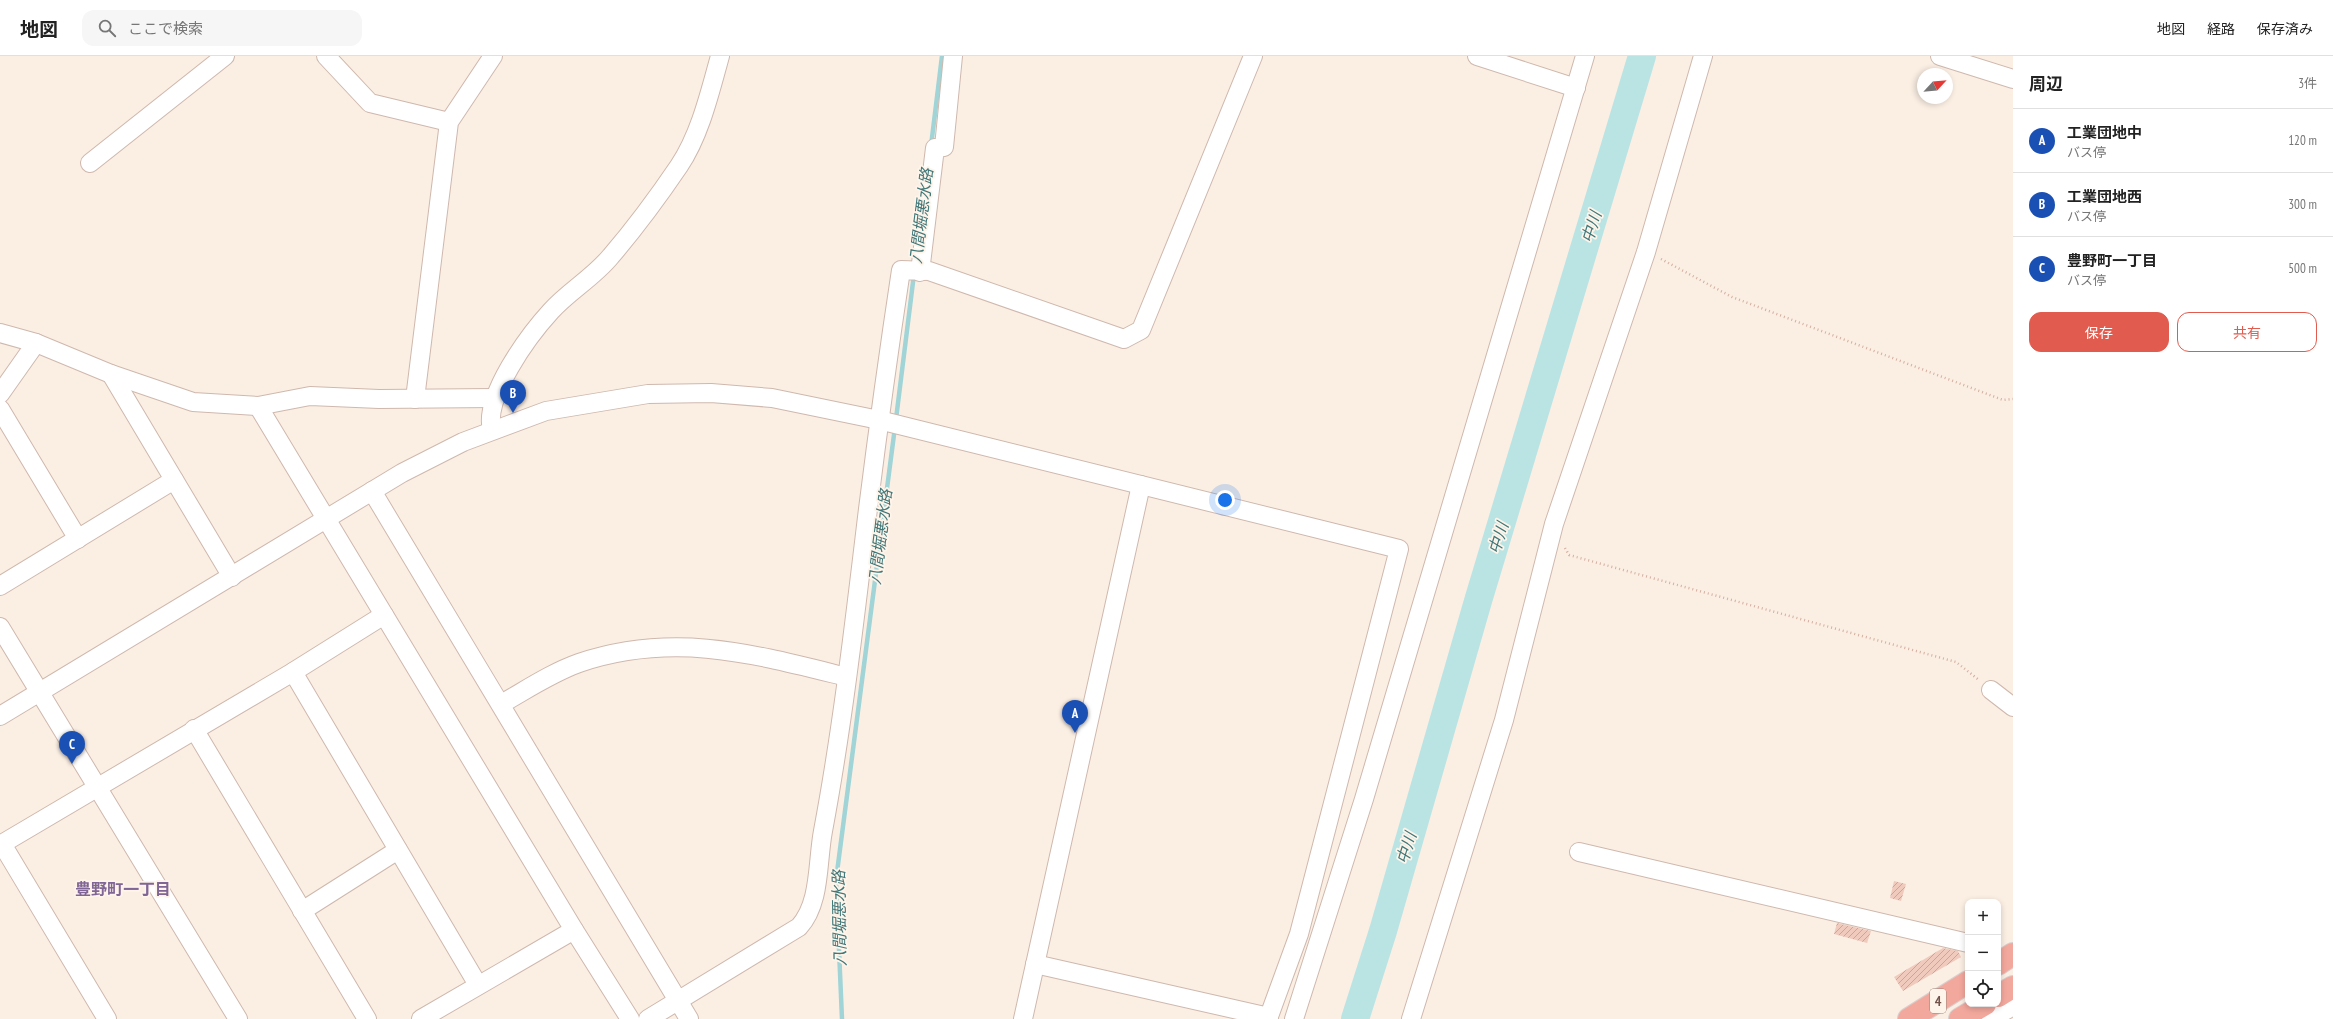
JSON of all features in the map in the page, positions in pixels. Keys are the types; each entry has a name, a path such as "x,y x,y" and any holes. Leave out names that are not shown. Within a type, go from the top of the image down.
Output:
{"highway":[{"path":"2001,962 2013,954"},
{"name":"4","path":"1909,1019 1965,984"},
{"path":"2001,994 2013,987"},
{"name":"4","path":"1960,1019 1980,1007"}],"street":[{"path":"90,163 226,56"},
{"path":"326,56 370,103 449,122"},
{"path":"415,399 449,122 493,56"},
{"path":"492,430 490,423 495,398 517,355 551,311 610,257 641,220 680,164 706,108 720,56"},
{"path":"914,271 935,148 944,147 953,56"},
{"path":"648,1019 799,927 807,919 812,906 847,677 901,270 929,271 1124,340 1142,330 1253,56"},
{"path":"1477,56 1576,88"},
{"path":"1294,1019 1366,791 1585,56"},
{"path":"1411,1019 1504,720 1554,524 1646,252 1703,56"},
{"path":"1940,56 2013,78"},
{"path":"0,333 36,343 110,374 193,402 258,406 310,396 415,399 495,398"},
{"path":"0,394 36,343"},
{"path":"110,374 232,577"},
{"path":"0,716 372,491 435,456 492,430 546,411 648,394 711,393 772,398 905,426 1399,549 1299,934 1269,1018 1035,964"},
{"path":"258,406 327,518 574,930 630,1019"},
{"path":"0,409 78,539"},
{"path":"0,586 174,480"},
{"path":"1023,1019 1141,485"},
{"path":"372,491 679,1000 689,1019"},
{"path":"108,1019 1,844 293,672 384,615"},
{"path":"0,627 238,1019"},
{"path":"501,704 542,680 578,664 609,654 662,647 716,648 753,653 847,677"},
{"path":"293,672 478,985"},
{"path":"1991,690 2013,707"},
{"path":"194,729 367,1019"},
{"path":"302,911 398,850"},
{"path":"1579,852 1965,942"},
{"path":"421,1019 574,930"},
{"path":"1991,1019 2013,1006"}],"path":[{"path":"1646,252 1732,297 2003,400 2013,399"},
{"path":"1554,524 1569,555 1956,662 1991,690"}],"building":[{"path":"1894,881 1906,884 1901,901 1890,898"},
{"path":"1837,923 1871,931 1867,943 1834,934"},
{"path":"1943,948 1958,951 1961,957 1903,991 1894,977"}],"waterway":[{"name":"八間堀悪水路","path":"931,146 942,56"},
{"name":"中川","path":"1355,1019 1383,931 1478,601 1642,56"},
{"name":"八間堀悪水路","path":"896,419 914,274"},
{"name":"八間堀悪水路","path":"842,1019 836,880 895,427"}],"place":[{"name":"工業団地西","path":"513,413"},
{"name":"工業団地中","path":"1075,733"},
{"name":"豊野町一丁目","path":"72,764"}],"district":[{"name":"豊野町一丁目","path":"123,889"}]}
